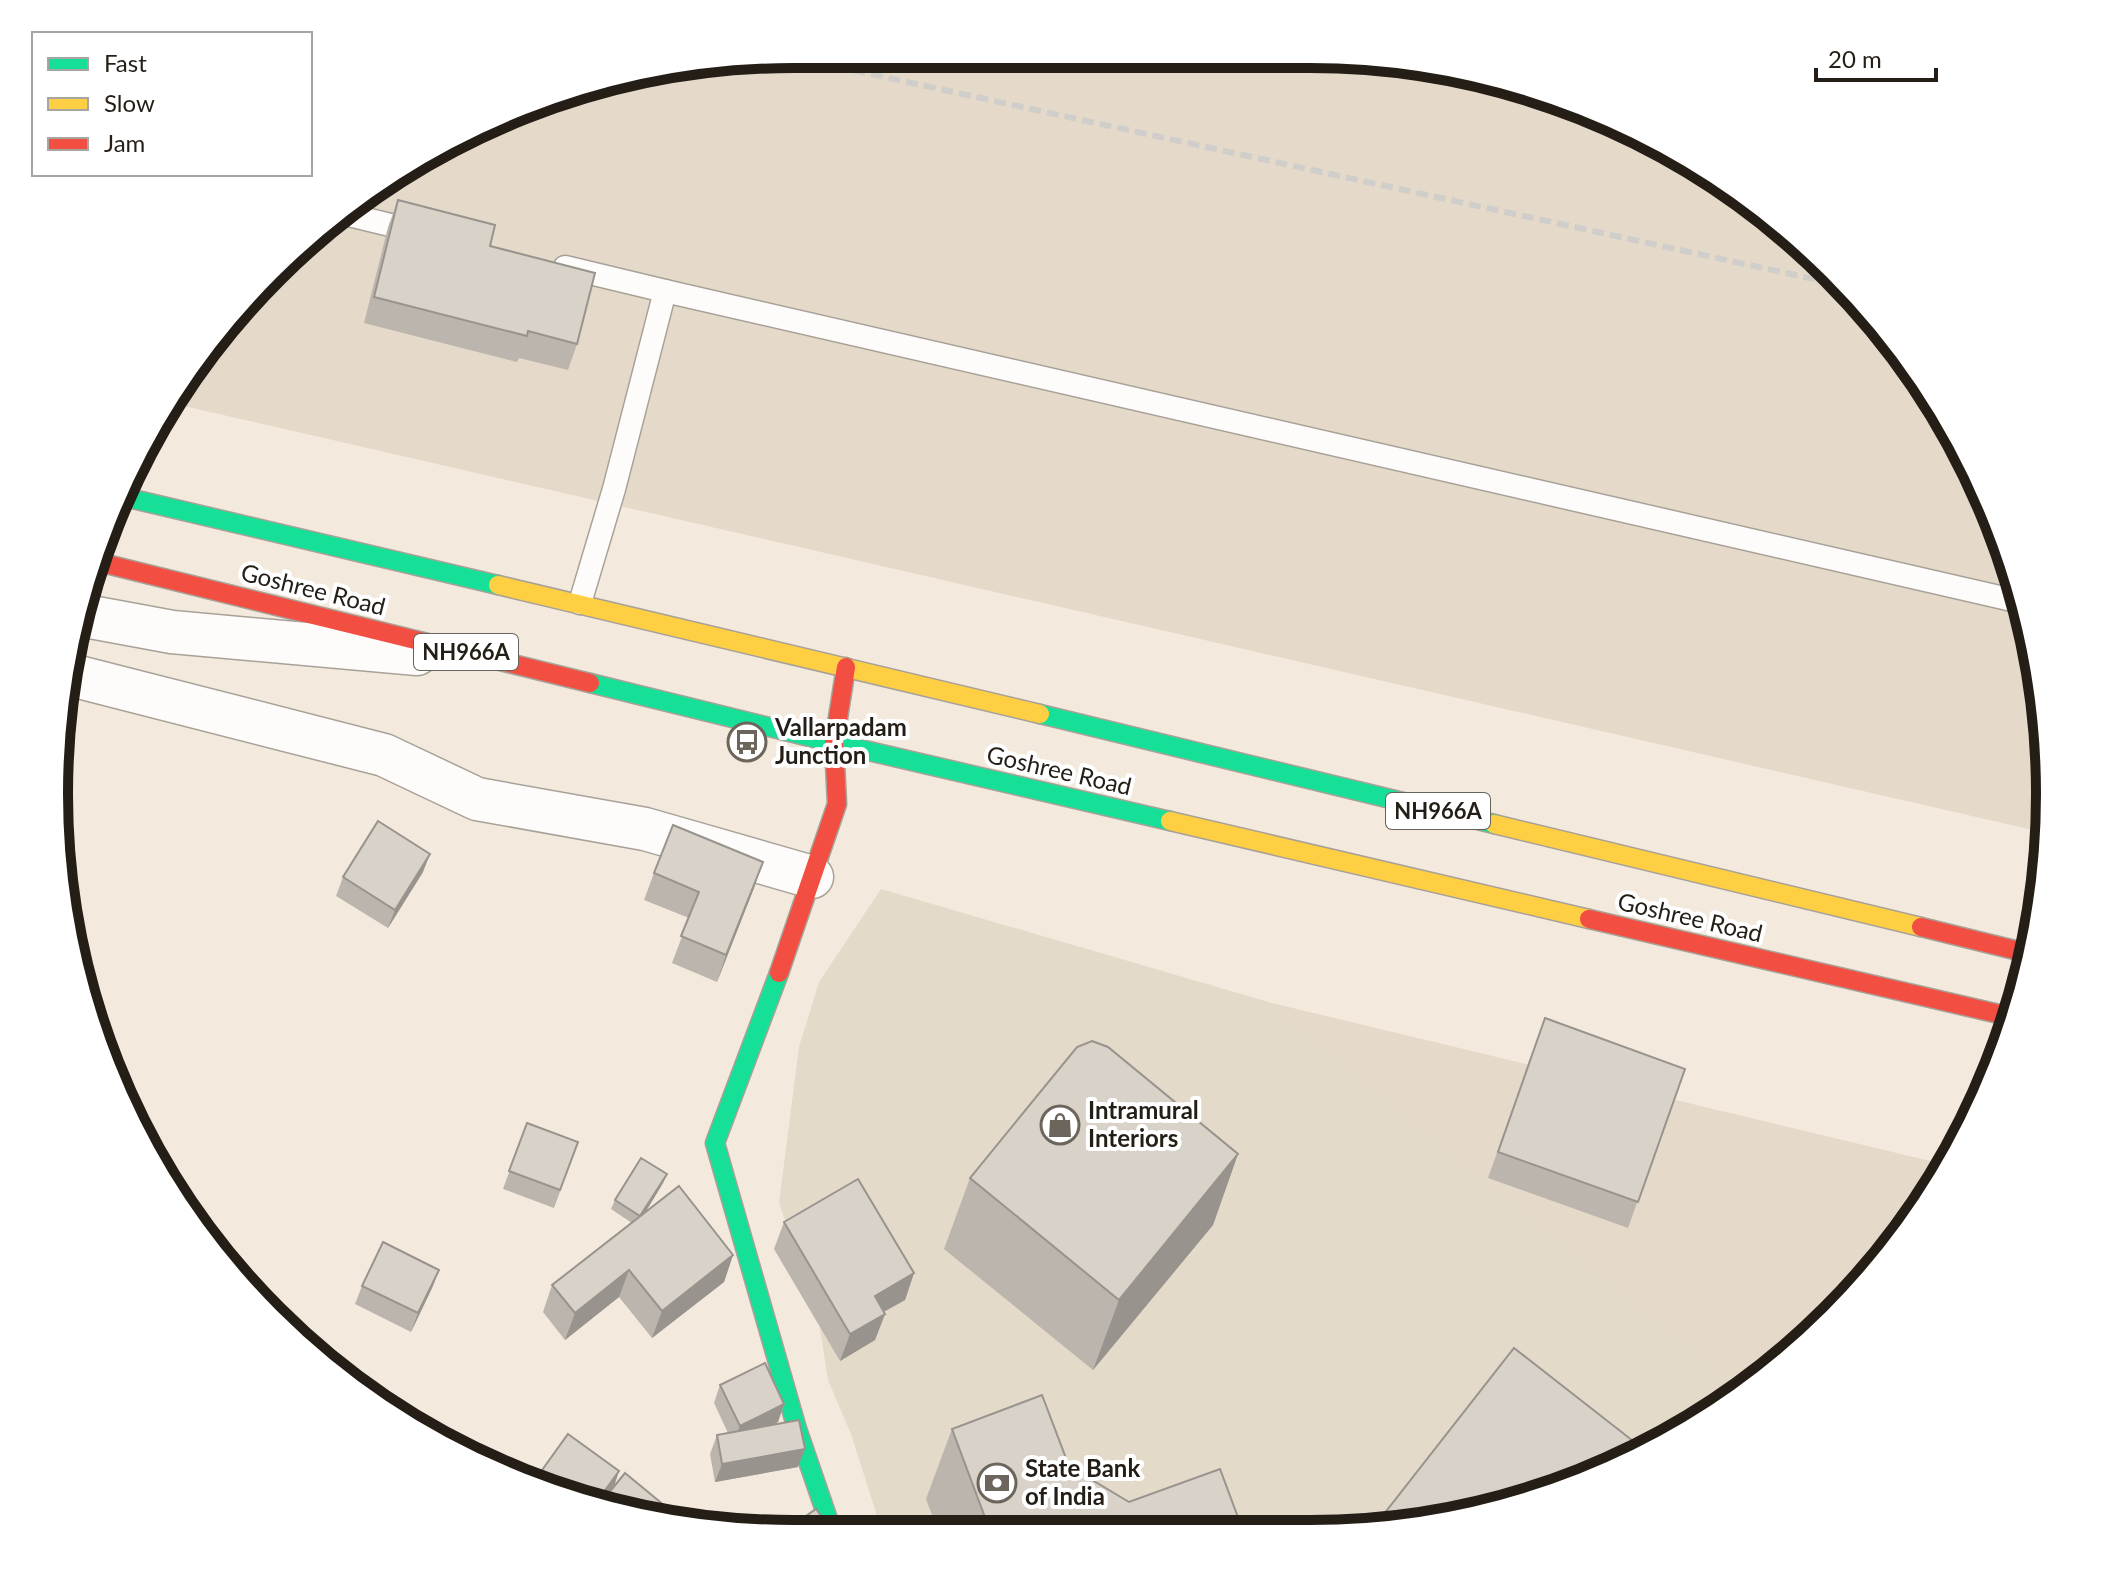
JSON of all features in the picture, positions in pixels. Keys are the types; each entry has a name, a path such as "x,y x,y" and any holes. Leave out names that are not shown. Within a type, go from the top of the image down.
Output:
{"main road":[{"name":"Goshree Road","path":"131,499 580,603 2018,951"},
{"name":"Goshree Road","path":"106,564 834,743 2001,1014"},
{"path":"828,1520 797,1429 715,1143 767,1008 837,804 834,743 846,667"}],"street":[{"path":"90,617 172,632 510,663"},
{"path":"78,677 384,755 477,799 645,829 812,877"}],"lane":[{"path":"354,216 437,236"},
{"path":"543,262 2009,599"},
{"path":"580,603 614,489 665,291"}],"shaded area":[{"path":"794,68 1310,68 1405,74 1452,82 1498,93 1588,123 1673,165 1713,190 1789,248 1856,315 1886,352 1939,431 1961,473 1981,516 2011,606 2030,699 2036,794 2034,830 181,405 248,315 315,248 352,218 431,165 473,143 516,123 606,93 699,74"},
{"path":"881,889 1272,1003 1735,1382 1673,1423 1588,1465 1498,1495 1405,1514 1310,1520 878,1520 851,1434 828,1380 818,1316 779,1203 799,1047 819,982"},
{"path":"1272,1003 1936,1162 1886,1236 1856,1273 1789,1340 1735,1382"}],"building":[{"path":"398,200 495,225 490,246 595,273 577,344 528,331 527,336 374,297"},
{"path":"378,821 430,854 395,910 343,877"},
{"path":"673,825 763,862 726,955 681,936 699,892 654,873"},
{"path":"1545,1018 1685,1069 1638,1202 1498,1152"},
{"path":"1092,1041 1108,1047 1238,1154 1119,1300 970,1178 1077,1047"},
{"path":"527,1123 578,1142 560,1190 509,1171"},
{"path":"641,1158 667,1174 640,1216 615,1200"},
{"path":"858,1179 914,1273 875,1296 885,1314 850,1334 784,1222"},
{"path":"679,1186 733,1255 662,1311 629,1270 575,1313 552,1285"},
{"path":"383,1242 439,1270 418,1313 362,1286"},
{"path":"1514,1348 1635,1443 1588,1465 1498,1495 1452,1506 1382,1516"},
{"path":"765,1363 784,1404 740,1426 720,1385"},
{"path":"1042,1395 1069,1466 1129,1502 1220,1469 1239,1520 986,1520 952,1429"},
{"path":"799,1420 805,1449 722,1464 717,1435"},
{"path":"568,1434 619,1471 602,1494 540,1473"},
{"path":"625,1473 668,1509 652,1506 607,1495"},
{"path":"816,1509 824,1520 800,1520"}],"railway":[{"path":"843,68 1823,281"}],"traffic: fast":[{"path":"131,499 498,585"},
{"path":"590,683 1170,821"},
{"path":"1040,714 1494,824"},
{"path":"779,973 715,1143 797,1429 828,1520"}],"traffic: slow":[{"path":"498,585 1040,714"},
{"path":"1170,821 1589,919"},
{"path":"1494,824 1921,927"}],"traffic: jam":[{"path":"106,564 590,683"},
{"path":"779,973 837,804 834,743 846,667"},
{"path":"1589,919 2001,1014"},
{"path":"1921,927 2018,951"}],"place":[{"name":"Vallarpadam Junction","path":"747,742"},
{"name":"Intramural Interiors","path":"1060,1125"},
{"name":"State Bank of India","path":"997,1483"}]}
